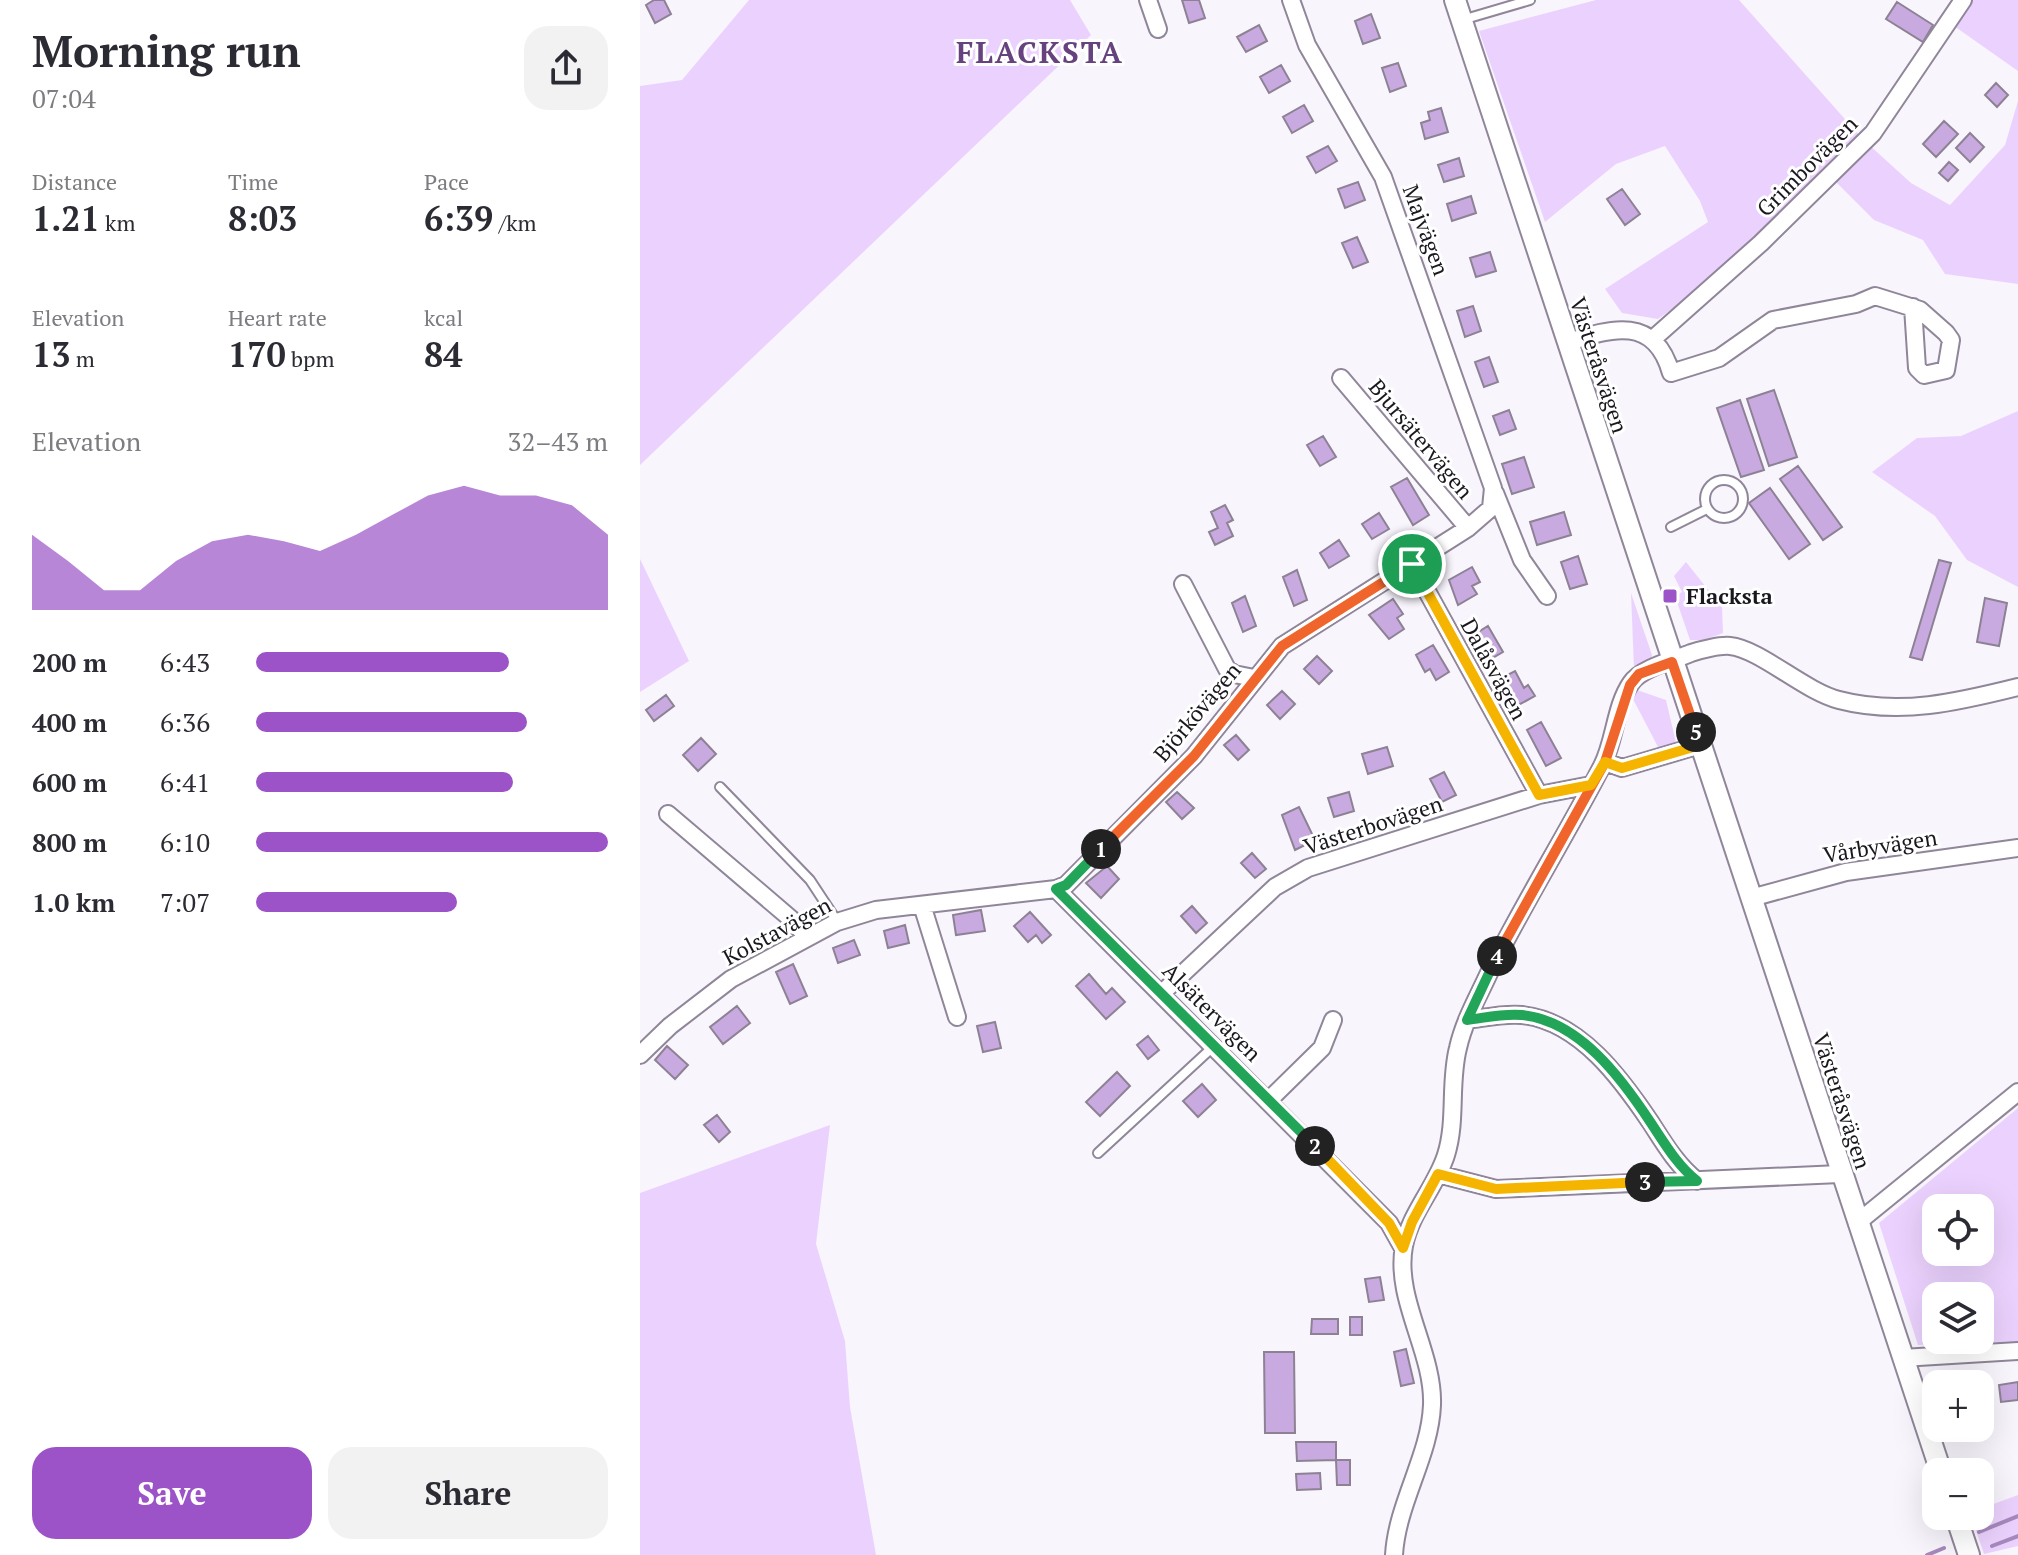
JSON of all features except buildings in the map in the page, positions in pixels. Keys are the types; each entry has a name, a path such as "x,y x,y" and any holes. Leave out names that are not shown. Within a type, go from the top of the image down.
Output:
{"street":[{"path":"1148,0 1158,29"},
{"name":"Majvägen","path":"1291,0 1307,45 1383,177 1493,488 1522,560 1547,596"},
{"name":"Västeråsvägen","path":"1455,0 1936,1458"},
{"name":"Grimbovägen","path":"1654,338 1761,243 1873,133 1963,0"},
{"path":"1567,343 1618,328 1654,338 1671,373 1719,358 1773,320 1856,304 1875,296 1913,307"},
{"name":"Bjursätervägen","path":"1341,378 1468,528"},
{"path":"1468,528 1491,508 1493,488"},
{"name":"Björkövägen","path":"1056,889 1066,885 1194,756 1282,646 1468,528"},
{"name":"Dalåsvägen","path":"1412,564 1539,795"},
{"path":"1183,584 1227,669 1234,674 1254,678"},
{"path":"1394,1555 1404,1501 1430,1423 1432,1404 1429,1376 1407,1289 1403,1248 1412,1222 1438,1174 1449,1142 1454,1070 1467,1020 1517,915 1605,762 1630,685 1639,674 1693,652 1730,646 1837,700 1893,708 1938,705 2018,687"},
{"path":"1605,762 1622,768 1700,745"},
{"name":"Västerbovägen","path":"1162,993 1275,887 1308,868 1539,795 1591,785"},
{"path":"668,814 790,918 806,936"},
{"name":"Vårbyvägen","path":"1751,898 1846,872 2018,848"},
{"name":"Kolstavägen","path":"640,1055 670,1026 731,979 837,922 866,912 1056,889"},
{"name":"Alsätervägen","path":"1056,889 1389,1223 1403,1248"},
{"path":"922,905 957,1017"},
{"path":"1467,1020 1523,1015 1566,1033 1591,1048 1616,1072 1676,1162 1697,1181"},
{"path":"1269,1100 1322,1048 1333,1020"},
{"path":"1857,1223 2014,1095"},
{"path":"1438,1174 1496,1189 1559,1183 1697,1181 1840,1174"},
{"path":"1902,1358 2018,1351"},
{"path":"1961,1530 1969,1555"}],"lane":[{"path":"1461,20 1530,0"},
{"path":"1717,481 1732,481 1743,492 1743,507 1732,517 1717,517 1707,509 1706,492 1717,481"},
{"path":"1671,527 1707,509"},
{"path":"720,787 810,880 837,922"},
{"path":"1098,1153 1215,1046"}],"shaded area":[{"path":"749,0 1070,0 1091,35 640,465 640,86 682,80"},
{"path":"1596,0 1739,0 1860,136 1765,234 1658,319 1622,313 1605,289 1708,222 1700,201 1665,146 1616,164 1545,222 1479,31"},
{"path":"1969,0 2018,0 2018,71 1954,26"},
{"path":"2018,101 2018,284 1945,274 1923,240 1874,220 1835,181 1867,143 1911,183 1950,205 2005,145"},
{"path":"2018,411 2018,587 1967,560 1935,516 1872,472 1917,438 1961,436"},
{"path":"640,559 689,661 640,692"},
{"path":"1686,562 1722,607 1723,633 1704,640 1690,640 1675,596 1682,592 1674,576"},
{"path":"1631,593 1652,655 1651,660 1634,669"},
{"path":"1637,690 1666,700 1677,747 1674,751 1658,747 1633,699"},
{"path":"2018,1108 2018,1342 1994,1343 1994,1282 1922,1282 1922,1345 1918,1345 1879,1223"},
{"path":"830,1125 816,1244 845,1341 850,1407 876,1555 640,1555 640,1193"},
{"path":"2018,1495 2018,1546 1984,1554 1976,1530 1994,1530 1994,1504"}],"waterway":[{"path":"1979,1532 2018,1516"},
{"path":"1992,1546 2018,1536"},
{"path":"1927,1555 1944,1548"}],"place":[{"name":"Flacksta","path":"1670,596"}],"district":[{"name":"FLACKSTA","path":"1040,53"}],"route":[{"path":"1412,564 1271,656 1194,756 1066,885 1056,889 1389,1223 1403,1248 1412,1222 1438,1174 1496,1189 1559,1183 1697,1181 1676,1162 1616,1072 1591,1048 1566,1033 1523,1015 1467,1020 1517,915 1605,762 1630,685 1639,674 1672,662 1700,745 1622,768 1605,762 1591,785 1539,795 1412,564"}]}
